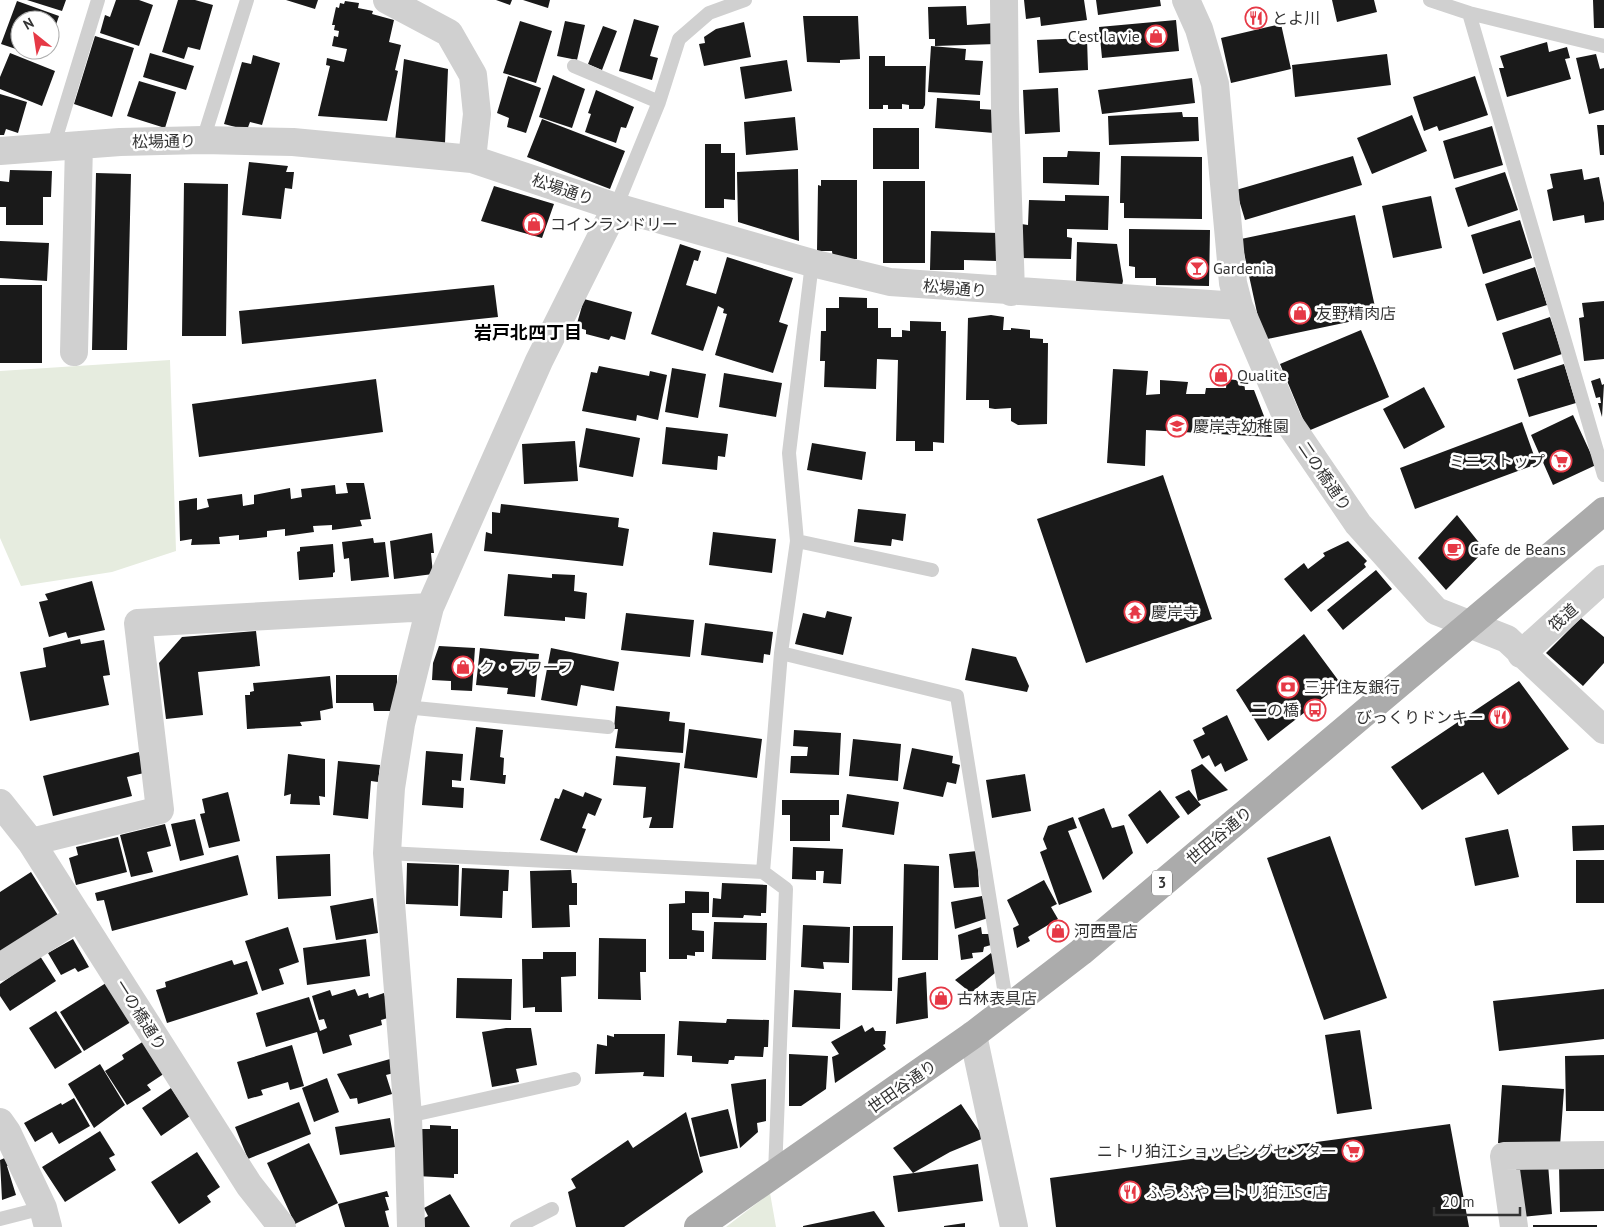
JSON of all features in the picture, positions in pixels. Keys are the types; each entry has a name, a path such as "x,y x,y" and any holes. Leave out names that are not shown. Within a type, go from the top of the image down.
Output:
{"main road":[{"name":"世田谷通り","path":"698,1227 973,1036 1007,1007 1081,952 1604,511"}],"street":[{"path":"387,0 413,6 449,32 473,75 477,114 472,159"},
{"path":"1004,0 1005,109 1011,292"},
{"name":"二の橋通り","path":"1186,0 1199,29 1216,84 1233,283 1239,306 1289,424 1358,524 1436,611 1471,623 1506,639 1604,730"},
{"name":"松場通り","path":"0,151 120,142 203,140 293,142 472,159 616,207 812,263 890,282 1011,292 1239,306"},
{"path":"66,146 74,352"},
{"path":"412,1227 408,1116 388,853 391,788 405,707 430,607 539,361 616,207"},
{"name":"筏道","path":"1521,654 1604,580"},
{"path":"31,842 160,810 138,623 430,607"},
{"name":"一の橋通り","path":"0,803 31,842 249,1185 282,1227"},
{"path":"0,967 79,917"},
{"path":"973,1036 1014,1227"},
{"path":"0,1122 7,1132 46,1217"},
{"path":"1514,1227 1504,1156 1604,1154"}],"lane":[{"path":"66,146 98,0"},
{"path":"203,140 247,0"},
{"path":"616,207 659,102 679,39 709,13 745,0"},
{"path":"1430,0 1469,14 1604,46"},
{"path":"1469,14 1604,475"},
{"path":"574,66 659,102"},
{"path":"764,872 781,653 798,541 789,453 812,263"},
{"path":"798,541 932,570"},
{"path":"781,653 957,696 1007,1007"},
{"path":"405,707 608,728"},
{"path":"388,853 764,872 786,889 775,1175"},
{"path":"408,1116 574,1078"},
{"path":"517,1227 552,1209"},
{"path":"0,1219 46,1217"}],"shaded area":[{"path":"170,360 176,551 112,572 21,586 0,538 0,371"},
{"path":"770,1193 776,1227 726,1227"}],"building":[{"path":"27,0 66,0 62,11"},
{"path":"116,0 139,0 153,5 139,46 100,33 105,15 110,17"},
{"path":"178,0 195,0 213,5 200,50 188,47 184,59 162,52"},
{"path":"286,0 318,0 315,9"},
{"path":"496,0 512,0 510,5"},
{"path":"523,0 550,0 548,8"},
{"path":"1024,0 1084,0 1087,20 1041,26 1040,17 1026,19"},
{"path":"1096,0 1160,0 1161,6 1098,15"},
{"path":"1332,0 1374,0 1377,12 1337,22"},
{"path":"1593,0 1604,0 1604,28 1594,28"},
{"path":"17,1 42,10 14,10"},
{"path":"345,1 359,3 358,8 373,11 372,14 394,20 389,42 401,45 395,70 398,71 387,121 318,116 330,66 326,65 327,58 344,62 347,49 332,46 334,36 338,37 339,31 334,30 335,25 332,25 336,7 339,8 340,3 344,4"},
{"path":"966,6 967,25 995,23 996,44 935,46 935,39 929,39 928,7"},
{"path":"803,16 858,16 860,59 840,60 840,63 807,62"},
{"path":"634,19 659,26 650,56 658,58 652,80 619,71"},
{"path":"10,20 10,47 1,44"},
{"path":"1176,20 1179,51 1102,58 1099,27"},
{"path":"520,21 552,31 536,83 503,73"},
{"path":"565,21 585,25 577,60 557,56"},
{"path":"744,22 751,57 704,66 699,44 705,43 704,37 716,29"},
{"path":"1281,24 1291,69 1231,83 1221,38"},
{"path":"603,26 617,31 602,70 588,64"},
{"path":"95,36 134,48 112,117 74,104"},
{"path":"1087,38 1088,70 1039,73 1037,40"},
{"path":"1547,42 1549,52 1567,47 1570,58 1565,59 1571,79 1507,97 1499,68 1504,68 1500,56"},
{"path":"931,46 966,49 965,60 983,61 980,95 928,92"},
{"path":"10,53 10,60 28,60 55,71 42,106 0,89 0,77"},
{"path":"150,53 194,66 186,90 143,77"},
{"path":"1387,54 1391,85 1295,97 1292,65"},
{"path":"1596,54 1600,69 1604,68 1604,110 1589,114 1576,58"},
{"path":"253,55 280,63 262,125 250,122 247,130 224,124 242,62 251,64"},
{"path":"869,56 885,56 885,66 926,66 925,105 923,109 909,109 909,105 902,104 902,109 888,109 888,105 883,105 883,109 869,109"},
{"path":"404,59 448,69 445,143 395,142"},
{"path":"787,60 792,91 745,99 740,67"},
{"path":"553,75 585,89 572,128 539,117"},
{"path":"508,76 541,88 526,133 507,127 509,118 497,113"},
{"path":"1475,76 1488,115 1439,131 1437,126 1424,131 1413,97"},
{"path":"1192,78 1195,103 1102,114 1098,90"},
{"path":"139,81 176,92 165,128 127,116"},
{"path":"1058,88 1060,132 1025,134 1023,90"},
{"path":"596,90 634,107 626,128 621,127 616,143 585,132 591,114 588,113"},
{"path":"0,94 27,102 18,133 6,129 4,135 0,135"},
{"path":"937,98 980,101 980,109 996,110 994,133 935,128"},
{"path":"1182,112 1183,117 1198,117 1199,141 1109,145 1108,116"},
{"path":"1412,115 1427,151 1372,174 1357,138"},
{"path":"795,117 798,150 746,155 744,122"},
{"path":"542,119 625,151 610,189 527,157"},
{"path":"1597,125 1604,125 1604,155 1600,155"},
{"path":"1492,126 1503,165 1454,179 1443,141"},
{"path":"873,128 919,128 919,169 873,169"},
{"path":"705,144 721,144 721,153 735,153 735,200 724,199 724,208 705,208"},
{"path":"1068,151 1100,152 1099,185 1043,183 1043,157 1067,157"},
{"path":"1121,156 1202,157 1202,219 1124,218 1124,203 1120,203"},
{"path":"1353,156 1362,185 1245,220 1236,190"},
{"path":"249,162 288,166 286,172 294,172 292,189 285,188 281,219 242,215"},
{"path":"798,169 799,241 738,222 737,172"},
{"path":"1582,169 1584,180 1599,177 1604,203 1604,220 1585,223 1584,215 1553,221 1547,190 1553,188 1550,174"},
{"path":"10,170 52,171 51,197 43,197 43,225 6,225 6,207 0,207 0,181 9,182"},
{"path":"1505,172 1518,210 1468,227 1455,188"},
{"path":"96,173 131,174 127,350 92,350"},
{"path":"821,180 857,180 857,259 833,259 832,251 817,251 818,185 821,186"},
{"path":"883,181 925,181 925,263 883,263"},
{"path":"184,183 228,184 226,336 182,336"},
{"path":"494,186 554,204 542,238 481,221"},
{"path":"1065,195 1109,196 1108,230 1067,229 1067,237 1072,238 1071,259 1020,258 1021,224 1028,225 1029,200 1065,201"},
{"path":"1431,196 1442,248 1393,258 1382,206"},
{"path":"1355,215 1377,316 1263,340 1241,239"},
{"path":"1520,220 1532,258 1483,274 1471,235"},
{"path":"1129,229 1210,230 1209,286 1156,285 1156,278 1135,278 1135,267 1129,266"},
{"path":"931,231 998,233 997,261 964,260 964,270 930,270"},
{"path":"0,241 49,243 47,281 0,278"},
{"path":"1077,242 1117,244 1122,285 1076,283"},
{"path":"680,244 701,251 698,261 694,260 686,285 716,294 727,257 793,278 779,322 788,325 773,373 715,355 727,314 723,313 724,309 718,306 703,351 651,334"},
{"path":"1535,267 1547,305 1497,321 1485,284"},
{"path":"0,285 42,285 42,363 0,363"},
{"path":"494,285 498,317 242,344 239,311"},
{"path":"839,297 867,298 867,308 878,308 878,328 891,328 891,337 902,337 902,330 910,331 910,321 941,322 941,331 946,331 944,443 933,442 933,451 915,451 915,441 896,441 898,360 877,359 876,389 824,387 825,361 820,361 821,331 826,331 826,308 839,308"},
{"path":"584,299 632,312 625,340 611,336 609,340 586,334 586,330 576,327"},
{"path":"1604,301 1604,359 1584,361 1579,318 1584,317 1582,303"},
{"path":"991,315 1004,317 1003,330 1011,330 1011,328 1030,330 1030,338 1043,339 1043,343 1048,343 1047,424 1018,425 1011,421 1011,408 989,408 989,400 966,400 968,318"},
{"path":"1550,317 1562,354 1514,370 1502,333"},
{"path":"1361,330 1389,397 1308,431 1280,364"},
{"path":"1564,364 1576,403 1529,417 1517,379"},
{"path":"599,366 649,376 650,371 667,375 658,420 637,415 636,421 582,411 591,372 597,373"},
{"path":"672,368 706,374 698,418 665,412"},
{"path":"1113,369 1148,371 1146,395 1160,394 1160,380 1188,382 1186,394 1205,394 1206,388 1226,388 1227,379 1244,381 1245,390 1254,390 1272,437 1146,430 1145,466 1107,463"},
{"path":"724,373 782,383 776,417 719,407"},
{"path":"1600,378 1602,385 1604,384 1602,417 1598,403 1601,403 1600,397 1596,398 1591,381"},
{"path":"376,379 383,432 199,457 192,404"},
{"path":"1424,387 1445,427 1404,449 1383,409"},
{"path":"1573,415 1596,465 1553,485 1531,435"},
{"path":"1522,422 1537,464 1415,509 1400,468"},
{"path":"666,427 728,434 725,457 718,456 717,470 662,464"},
{"path":"586,428 640,438 633,477 579,467"},
{"path":"575,441 578,481 524,484 522,444"},
{"path":"812,443 866,452 862,480 807,470"},
{"name":"慶岸寺","path":"1163,475 1212,619 1086,663 1037,519"},
{"path":"346,483 364,483 371,519 360,520 362,526 332,530 332,525 313,526 314,532 285,536 285,529 267,531 267,537 239,540 239,535 219,537 220,544 191,545 192,539 180,541 179,501 197,498 197,510 209,507 207,499 242,494 243,506 254,504 254,495 290,488 291,499 302,497 301,489 335,485 336,494 348,493"},
{"path":"501,504 619,518 618,527 629,529 623,566 484,551 486,532 492,534 492,512 500,513"},
{"path":"858,509 906,514 903,541 892,539 891,546 854,542"},
{"path":"1457,515 1485,550 1446,590 1418,558"},
{"path":"713,532 776,539 772,573 709,565"},
{"path":"432,533 434,553 431,553 433,574 394,579 390,541"},
{"path":"373,538 374,543 385,542 389,577 351,581 349,558 344,559 342,542"},
{"path":"1348,541 1367,561 1364,564 1366,567 1311,612 1284,579 1304,563 1308,569 1325,556 1323,553"},
{"path":"333,544 335,572 333,577 299,580 297,552 300,551 300,547"},
{"path":"1376,570 1392,589 1343,630 1327,610"},
{"path":"508,574 552,578 552,574 575,575 574,591 587,593 585,619 565,617 565,621 504,616"},
{"path":"92,581 105,630 68,638 66,632 49,637 39,602 48,600 45,594"},
{"path":"827,611 852,617 843,655 795,644 803,613 825,618"},
{"path":"626,613 694,620 690,657 621,650"},
{"path":"1581,618 1604,637 1604,663 1583,686 1546,653"},
{"path":"705,623 773,632 770,655 764,654 763,663 701,655"},
{"path":"256,631 260,666 198,672 203,715 166,719 159,663 182,637"},
{"name":"三井住友銀行","path":"1304,634 1341,684 1268,741 1236,690"},
{"path":"80,639 81,644 104,640 110,675 103,676 109,705 30,721 20,672 46,667 43,648"},
{"path":"439,646 475,648 472,691 451,690 451,681 432,680 433,663"},
{"path":"480,648 539,654 535,697 507,694 508,688 476,685"},
{"path":"551,648 619,662 614,691 581,685 577,706 541,700"},
{"path":"972,648 1016,657 1029,686 1027,692 965,680"},
{"path":"336,675 397,675 397,700 393,711 374,711 373,703 336,703"},
{"path":"330,676 333,708 320,711 321,720 300,722 302,726 247,729 245,695 250,695 250,692 254,691 253,683"},
{"path":"1519,681 1569,749 1498,795 1483,772 1422,810 1391,767"},
{"path":"616,706 670,712 669,721 685,723 683,753 615,748 618,729 614,729"},
{"path":"1227,715 1248,760 1225,772 1221,763 1215,767 1209,755 1202,759 1193,740 1205,734 1202,728"},
{"path":"476,727 503,730 500,757 504,758 503,775 506,775 505,784 470,780"},
{"path":"689,729 762,739 757,778 684,768"},
{"path":"794,730 841,733 839,775 790,773 791,756 807,756 808,747 793,746"},
{"path":"853,739 901,744 898,781 849,776"},
{"path":"912,748 953,756 952,763 960,765 956,784 947,782 943,797 903,789"},
{"path":"426,751 463,754 461,781 452,780 452,787 464,788 463,808 422,805"},
{"path":"139,752 144,773 127,777 132,796 53,816 43,776"},
{"path":"288,754 325,759 325,797 319,796 320,805 290,804 291,794 284,796"},
{"path":"616,756 680,763 673,828 649,828 652,817 643,818 646,787 613,785"},
{"path":"338,761 380,765 378,782 371,781 368,819 333,815"},
{"path":"1202,764 1228,790 1198,801 1191,770"},
{"path":"1025,774 1031,811 992,818 986,780"},
{"path":"563,789 583,797 585,792 602,799 595,816 588,813 582,828 586,829 577,853 540,840 555,798 559,799"},
{"path":"1160,790 1180,817 1147,844 1128,815"},
{"path":"1189,790 1201,805 1188,815 1175,797"},
{"path":"228,792 240,841 209,848 200,814 205,813 202,799"},
{"path":"847,794 899,802 894,835 842,827"},
{"path":"782,800 839,800 839,815 830,815 830,841 790,841 790,815 782,815"},
{"path":"1104,808 1112,828 1124,825 1133,853 1103,880 1078,818"},
{"path":"1073,817 1077,828 1068,831 1092,892 1059,905 1040,852 1047,849 1043,839 1048,826"},
{"path":"195,819 204,855 180,861 171,824"},
{"path":"165,824 171,846 147,852 153,872 131,877 120,835"},
{"path":"1604,825 1604,850 1573,851 1572,826"},
{"path":"1508,829 1519,877 1475,886 1465,838"},
{"path":"1330,836 1387,998 1324,1020 1267,858"},
{"path":"118,837 127,872 76,885 69,858 78,855 76,847"},
{"path":"793,847 843,849 841,884 823,883 824,871 816,871 816,880 792,879"},
{"path":"977,851 979,887 954,888 949,854"},
{"path":"330,854 331,896 278,899 276,856"},
{"path":"238,855 248,895 112,931 104,900 97,901 95,893"},
{"path":"1576,860 1604,860 1604,903 1576,903"},
{"path":"407,863 459,865 458,906 406,904"},
{"path":"904,864 939,866 938,960 902,960"},
{"path":"462,868 509,870 508,891 503,891 502,918 460,916"},
{"path":"571,870 572,883 577,883 577,905 569,905 570,927 532,928 530,871"},
{"path":"31,872 59,917 0,954 0,892"},
{"path":"1044,880 1057,904 1051,907 1058,919 1028,937 1030,941 1017,948 1013,928 1019,925 1007,900"},
{"path":"722,883 767,885 766,913 761,913 761,916 744,915 743,918 712,917 713,898 721,899"},
{"path":"685,891 709,892 709,913 692,913 692,930 704,931 704,952 695,952 695,956 687,955 687,959 669,959 669,904 685,903"},
{"path":"982,896 988,918 955,929 951,902"},
{"path":"373,898 378,933 336,940 330,906"},
{"path":"714,922 767,923 766,960 712,959"},
{"path":"803,925 850,927 849,963 823,962 824,969 801,967"},
{"path":"853,926 893,926 892,991 852,990"},
{"path":"288,927 299,962 279,969 284,984 262,991 245,941"},
{"path":"981,927 982,934 990,934 991,945 984,947 983,952 972,953 973,958 961,960 958,935"},
{"path":"599,938 646,939 646,972 640,972 641,1000 598,999"},
{"path":"73,939 89,967 78,972 75,968 61,975 48,953"},
{"path":"366,939 370,976 307,985 303,948"},
{"path":"543,952 576,952 576,976 561,977 562,1012 535,1012 535,1007 523,1008 522,959 543,959"},
{"path":"991,953 1001,968 971,993 955,980"},
{"path":"40,956 56,981 10,1011 0,996 0,984"},
{"path":"232,960 234,965 247,961 258,994 167,1023 156,990 166,987 165,982"},
{"path":"926,972 928,1018 896,1024 898,978"},
{"path":"457,978 512,979 511,1020 456,1018"},
{"path":"106,983 131,1022 84,1051 60,1012"},
{"path":"355,989 358,996 368,993 369,998 384,993 391,1017 381,1020 382,1025 349,1035 352,1045 323,1054 317,1032 266,1047 256,1013 309,997 320,1031 327,1028 324,1019 319,1020 312,996 330,990 332,996"},
{"path":"1604,989 1604,1039 1499,1051 1493,1001"},
{"path":"794,990 841,993 840,1029 792,1027"},
{"path":"56,1011 82,1052 55,1069 29,1028"},
{"path":"727,1019 769,1020 768,1047 764,1047 763,1057 735,1056 734,1060 729,1060 728,1064 692,1062 692,1056 677,1055 679,1021 726,1023"},
{"path":"862,1025 865,1032 873,1027 875,1031 886,1031 885,1044 883,1045 886,1049 835,1083 832,1057 839,1054 831,1042"},
{"path":"506,1028 531,1028 537,1065 516,1069 519,1082 492,1087 482,1032"},
{"path":"1360,1030 1372,1109 1337,1114 1325,1035"},
{"path":"614,1034 665,1034 664,1077 643,1076 644,1072 595,1074 597,1044 607,1046 607,1035 614,1037"},
{"path":"144,1041 165,1073 147,1085 151,1090 127,1105 105,1071 124,1059 122,1055"},
{"path":"292,1045 304,1086 290,1090 288,1082 261,1090 263,1095 248,1099 237,1062"},
{"path":"789,1054 828,1056 826,1089 801,1106 789,1106"},
{"path":"1604,1055 1604,1111 1566,1111 1565,1056"},
{"path":"390,1059 394,1073 386,1075 392,1094 358,1104 357,1098 350,1099 337,1074"},
{"path":"100,1064 125,1105 94,1128 68,1084"},
{"path":"327,1078 339,1112 314,1122 302,1088"},
{"path":"766,1079 766,1121 757,1123 758,1132 740,1148 731,1084"},
{"path":"1502,1085 1564,1089 1560,1146 1498,1143"},
{"path":"171,1088 190,1116 161,1136 142,1108"},
{"path":"74,1098 90,1126 59,1144 52,1132 35,1142 24,1123"},
{"path":"299,1102 311,1134 248,1159 235,1127"},
{"path":"961,1104 984,1138 950,1152 913,1173 893,1148"},
{"path":"728,1109 738,1148 700,1157 691,1118"},
{"path":"686,1112 703,1172 624,1227 576,1227 568,1192 576,1188 571,1179 628,1140 633,1148"},
{"path":"390,1118 395,1147 340,1155 335,1127"},
{"name":"ニトリ狛江ショッピングセンター","path":"1450,1124 1469,1227 1056,1227 1050,1178"},
{"path":"430,1125 451,1126 451,1129 458,1129 458,1174 454,1174 454,1178 417,1176 417,1129 430,1129"},
{"path":"100,1131 115,1155 109,1158 116,1170 65,1202 42,1167"},
{"path":"309,1143 338,1203 295,1224 267,1163"},
{"path":"197,1152 220,1187 207,1196 211,1202 179,1224 151,1182"},
{"path":"7,1157 10,1165 7,1166 16,1195 2,1200 0,1160"},
{"path":"978,1164 983,1201 898,1212 893,1176"},
{"path":"1548,1164 1552,1214 1520,1217 1516,1167"},
{"path":"1604,1165 1604,1211 1560,1212 1559,1166"},
{"path":"387,1191 389,1197 385,1197 389,1210 385,1211 389,1227 345,1227 338,1204"},
{"path":"450,1194 470,1227 420,1227 417,1222 428,1216 424,1208"},
{"path":"874,1211 885,1227 803,1227 803,1226"},
{"path":"965,1223 965,1227 944,1227 944,1226"},
{"path":"1533,1225 1597,1225 1597,1227 1533,1227"}],"place":[{"name":"とよ川","path":"1256,18"},
{"name":"C'est la vie","path":"1156,36"},
{"name":"コインランドリー","path":"534,224"},
{"name":"Gardenia","path":"1197,268"},
{"name":"友野精肉店","path":"1300,313"},
{"name":"Qualite","path":"1221,375"},
{"name":"慶岸寺幼稚園","path":"1177,426"},
{"name":"ミニストップ","path":"1561,461"},
{"name":"Cafe de Beans","path":"1454,549"},
{"name":"慶岸寺","path":"1135,612"},
{"name":"ク・フワーフ","path":"463,667"},
{"name":"三井住友銀行","path":"1288,687"},
{"name":"二の橋","path":"1315,710"},
{"name":"びっくりドンキー","path":"1500,717"},
{"name":"河西畳店","path":"1058,931"},
{"name":"古林表具店","path":"941,998"},
{"name":"ニトリ狛江ショッピングセンター","path":"1353,1151"},
{"name":"ふうふや ニトリ狛江SC店","path":"1130,1192"}],"district":[{"name":"岩戸北四丁目","path":"528,333"}]}
